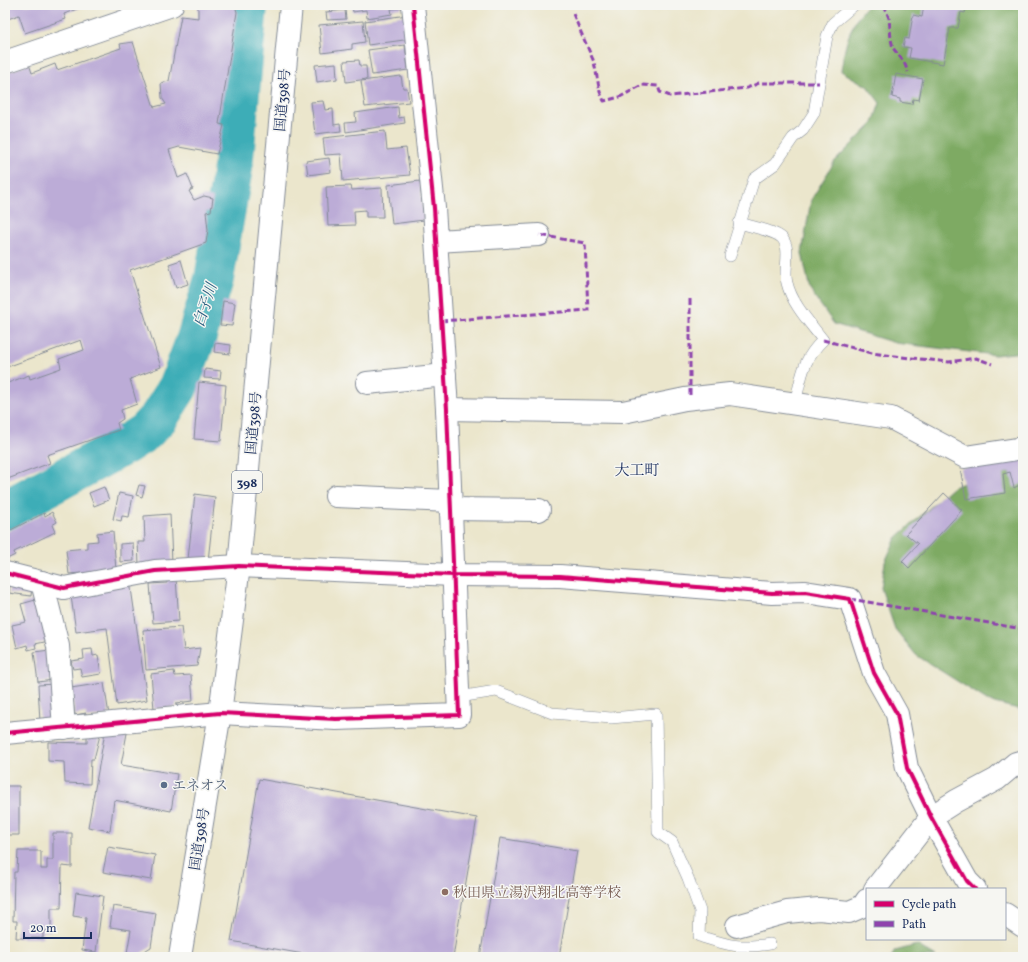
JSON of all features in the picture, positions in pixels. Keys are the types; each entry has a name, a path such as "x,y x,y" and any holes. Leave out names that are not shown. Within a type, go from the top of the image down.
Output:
{"main road":[{"path":"5,62 172,5"},
{"name":"国道398号","path":"180,957 220,713 240,566 291,5"},
{"path":"5,732 64,728 220,713 336,719 459,715 445,375 436,241 413,5"},
{"path":"436,241 538,235"},
{"path":"366,383 445,375"},
{"path":"447,409 623,412 685,398 730,394 795,402 891,418 965,457 1023,448"},
{"path":"336,496 539,510"},
{"path":"5,573 64,588 155,571 240,566 454,575 560,576 772,593 805,592 850,599 874,673 897,714 907,768 930,817 967,881 975,888"},
{"path":"42,582 58,646 64,728"},
{"path":"876,888 930,817 997,779 1016,763 1023,761"},
{"path":"737,926 787,912 820,909 849,912 863,906 866,902"},
{"path":"1006,915 1023,926"}],"lane":[{"path":"730,256 739,223 754,179 775,164 793,138 803,130 814,113 827,36 833,23 854,5"},
{"path":"739,223 777,234 783,239 787,248 787,283 792,297 823,340 811,352 804,366 795,402"},
{"path":"458,697 496,691 552,713 611,718 656,714 658,832 672,842 688,878 700,911 699,936 734,947 753,947 770,944"}],"green space":[{"path":"868,5 1023,5 1023,352 995,355 895,343 834,324 810,290 802,253 811,200 835,161 873,123 880,103 867,86 841,71 846,44 852,28 856,20"},
{"path":"1023,470 1023,710 990,702 916,655 895,629 881,588 885,562 896,538 953,487 987,475"},
{"path":"917,945 936,957 891,957 895,951"}],"building":[{"path":"5,5 87,5 64,14 66,19 25,33 19,15 5,20"},
{"path":"235,5 237,12 219,124 224,125 217,154 179,147 169,150 178,178 187,174 193,189 189,191 194,200 204,196 213,198 211,211 206,212 208,230 206,243 130,270 161,367 130,379 137,404 121,410 123,419 117,423 119,430 47,455 50,463 5,480 5,384 29,375 30,379 61,368 59,359 84,350 81,340 7,367 8,371 5,372 5,73 29,64 32,73 55,64 57,70 121,48 120,44 133,42 154,107 166,104 162,98 161,83 169,81 181,16 198,18 198,6"},
{"path":"352,5 401,5 402,8 391,9 392,14 367,18 366,10 353,12"},
{"path":"924,5 967,5 965,13 961,12 958,28 950,28 943,64 909,58 911,48 903,47 905,38 909,39 913,15 922,17"},
{"path":"345,10 346,19 327,20 326,12"},
{"path":"407,15 411,39 368,45 365,21"},
{"path":"363,21 365,42 352,44 352,49 322,53 319,25"},
{"path":"405,45 408,70 372,75 368,50"},
{"path":"359,60 360,66 366,66 367,79 346,82 344,61"},
{"path":"336,63 337,79 317,82 315,65"},
{"path":"896,74 923,79 919,100 913,99 912,104 900,102 900,99 892,97"},
{"path":"401,76 403,88 407,88 409,102 365,107 361,81"},
{"path":"323,101 325,110 333,109 334,125 340,124 341,131 315,134 311,102"},
{"path":"398,107 399,118 404,117 405,123 346,132 345,123 356,122 355,113"},
{"path":"385,131 387,150 406,148 410,175 343,181 341,154 325,155 323,138"},
{"path":"329,158 331,172 308,175 306,161"},
{"path":"420,181 424,220 392,224 388,185"},
{"path":"351,186 352,190 382,188 383,217 366,217 366,210 354,211 355,225 328,226 326,187"},
{"path":"181,260 188,284 176,288 169,264"},
{"path":"223,301 235,303 232,326 220,325"},
{"path":"215,343 231,345 230,354 214,352"},
{"path":"205,369 221,371 220,379 204,378"},
{"path":"199,382 226,385 221,441 194,439"},
{"path":"1023,458 1023,483 1014,488 1010,472 1003,474 1005,493 966,499 960,468"},
{"path":"139,485 145,486 142,497 136,495"},
{"path":"104,487 109,500 94,506 89,493"},
{"path":"119,493 133,496 129,517 122,516 121,521 113,519"},
{"path":"944,493 962,510 909,568 902,561 918,544 906,534"},
{"path":"195,494 215,497 208,561 188,559"},
{"path":"52,512 57,522 52,525 55,532 14,552 15,555 5,560 5,533 44,513 45,516"},
{"path":"170,514 172,563 139,565 138,542 145,542 144,516"},
{"path":"113,531 116,570 69,574 66,550 87,548 87,542 98,541 97,533"},
{"path":"133,543 134,561 120,562 120,544"},
{"path":"176,578 179,621 153,623 150,584 167,583 167,579"},
{"path":"130,581 147,700 117,705 107,628 76,632 71,596"},
{"path":"10,584 32,586 31,596 9,593"},
{"path":"39,599 49,641 35,644 36,648 28,650 27,645 17,648 12,625 26,622 21,604"},
{"path":"5,614 8,644 5,644"},
{"path":"181,627 184,650 200,648 197,666 146,670 143,630"},
{"path":"92,649 93,656 98,655 101,674 82,677 80,668 73,669 71,661 84,659 83,650"},
{"path":"50,650 53,680 38,682 34,652"},
{"path":"174,671 175,676 191,675 193,701 176,703 176,707 154,709 151,674"},
{"path":"104,683 109,715 86,718 86,713 75,715 71,688"},
{"path":"55,684 57,721 40,722 38,685"},
{"path":"128,728 121,765 177,774 171,811 114,800 110,831 88,827 105,732"},
{"path":"87,735 100,735 94,759 91,759 90,784 65,783 64,762 48,761 48,742 87,743"},
{"path":"259,779 477,818 453,957 320,957 231,941"},
{"path":"5,786 19,786 19,835 8,835 8,841 5,841"},
{"path":"53,833 72,833 72,867 62,866 61,908 51,908 51,931 43,931 43,938 16,938 17,921 13,921 14,872 17,872 18,851 41,851 41,869 47,869 47,860 53,860"},
{"path":"500,838 577,851 559,957 480,957"},
{"path":"108,847 155,855 151,880 103,872"},
{"path":"76,892 103,896 96,952 82,950 86,918 73,916"},
{"path":"113,906 156,913 151,947 138,955 127,953 131,930 110,927"}],"waterway":[{"name":"白子川","path":"5,510 125,445 145,432 159,417 178,387 196,339 214,279 233,168 248,5"}],"marked path":[{"path":"884,5 889,18 893,48 904,62 908,72"},
{"path":"573,14 594,62 600,92 604,101 620,97 642,85 658,86 660,92 670,96 747,88 759,83 819,83"},
{"path":"441,321 588,310 585,243 539,235"},
{"path":"690,299 690,398"},
{"path":"823,340 872,353 949,362 976,358 992,364"},
{"path":"850,599 1023,629"}],"cycle path":[{"path":"5,733 220,713 336,719 459,715 447,409 434,208 413,5"},
{"path":"5,573 64,588 155,571 239,566 454,575 560,576 772,593 805,592 850,599 874,673 897,714 907,768 931,817 967,881 974,888"}],"place":[{"name":"エネオス","path":"164,785"},
{"name":"秋田県立湯沢翔北高等学校","path":"445,892"}],"district":[{"name":"大工町","path":"637,470"}]}
